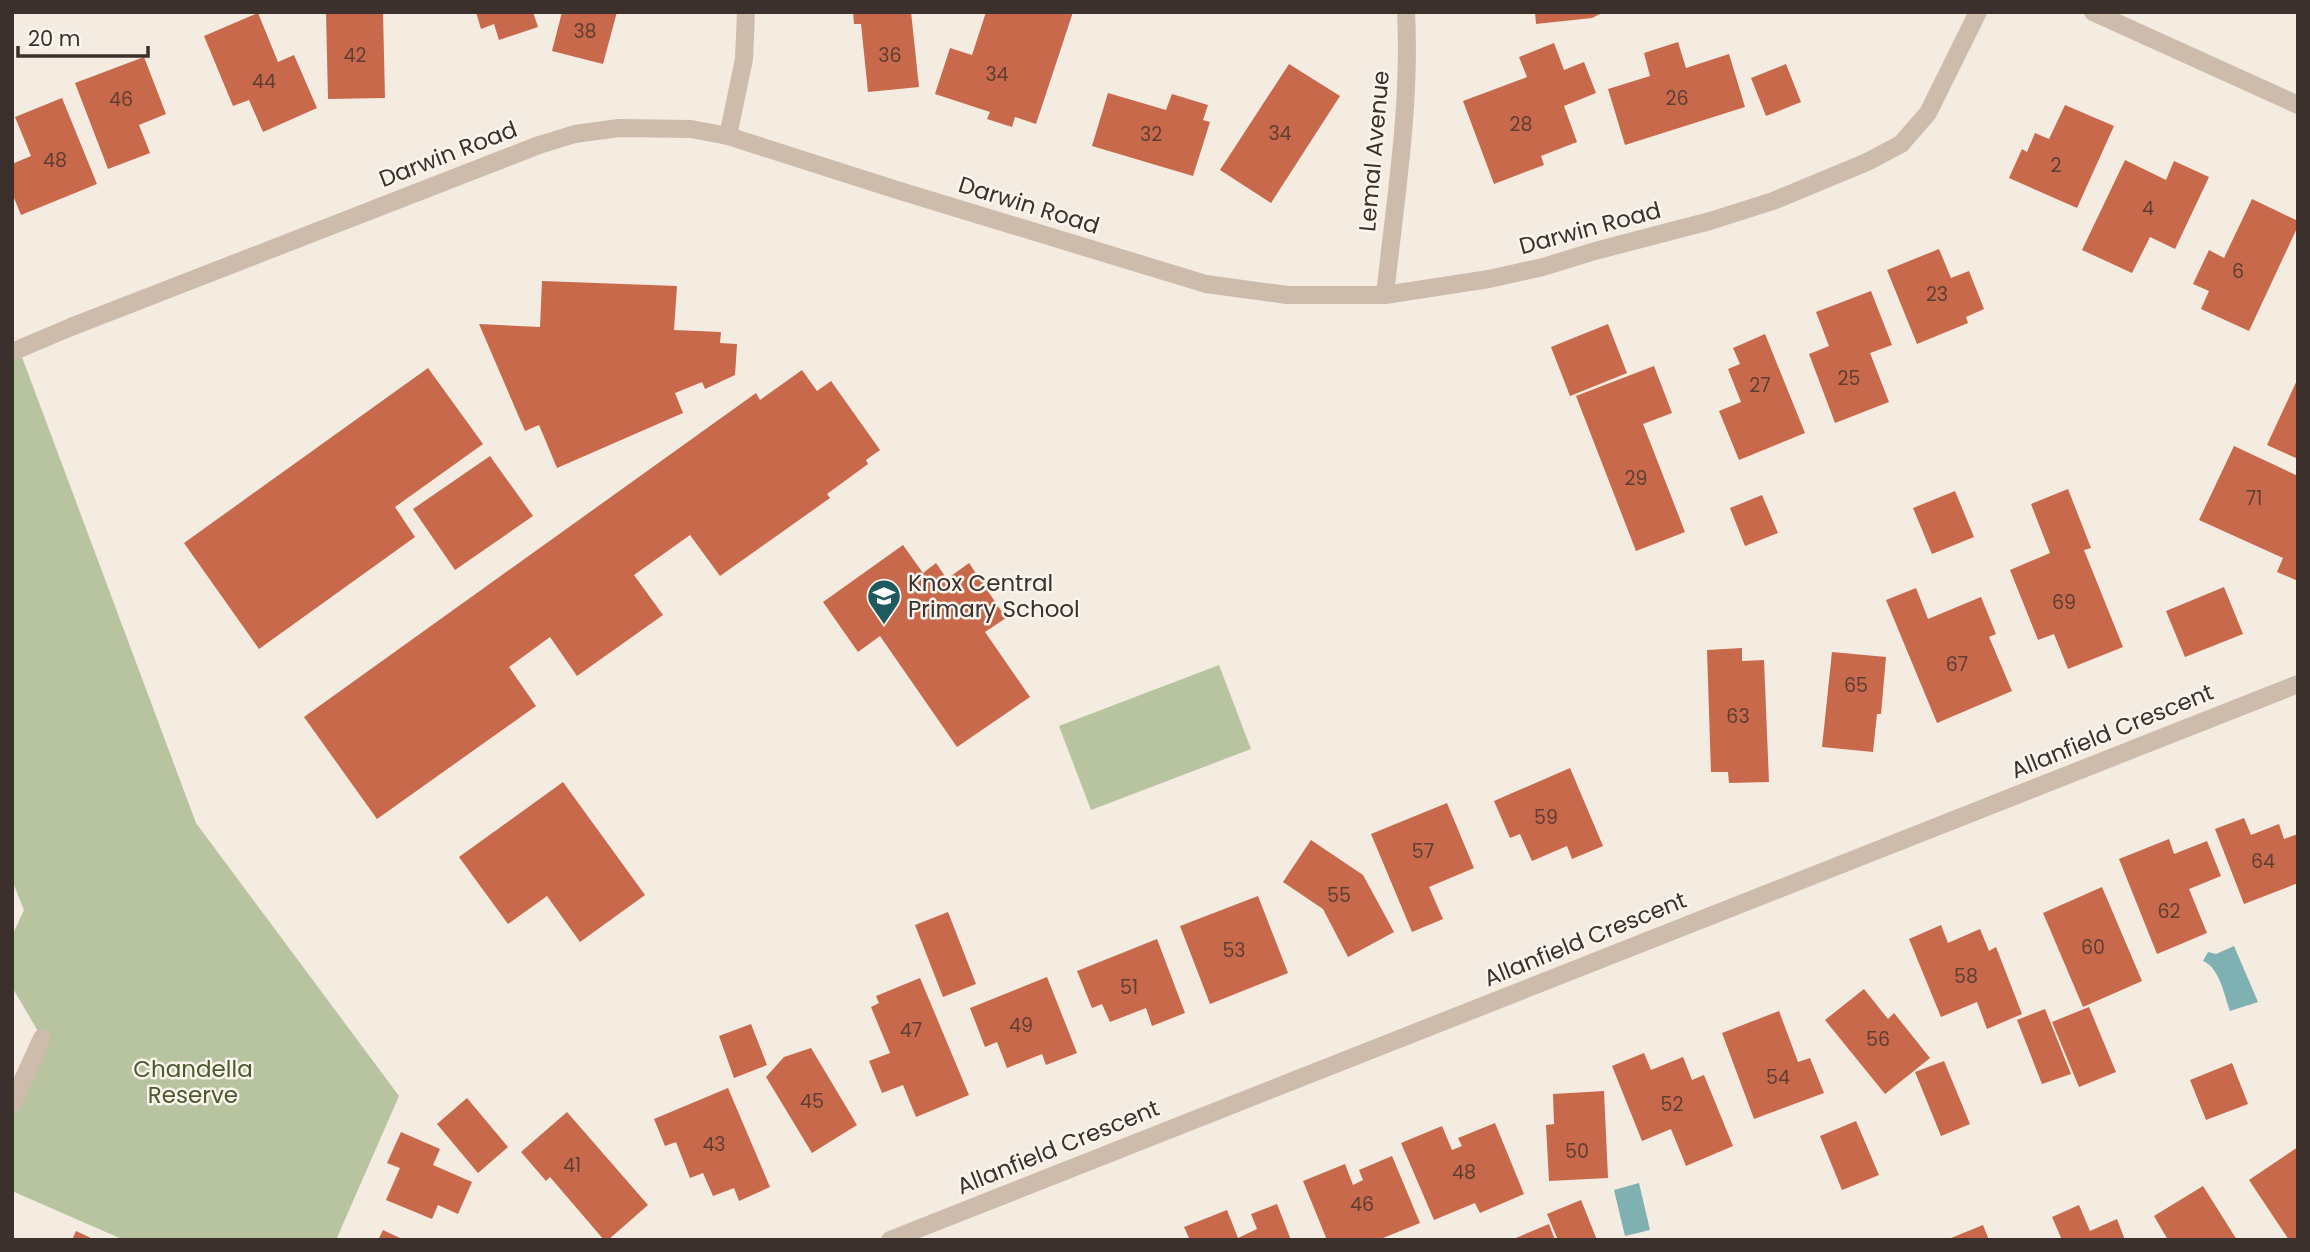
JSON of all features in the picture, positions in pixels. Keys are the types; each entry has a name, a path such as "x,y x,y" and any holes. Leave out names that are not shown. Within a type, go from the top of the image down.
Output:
{"street":[{"path":"728,136 744,60 746,12"},
{"name":"Lemal Avenue","path":"1385,295 1405,99 1408,48 1406,12"},
{"name":"Darwin Road","path":"12,352 500,159 575,134 619,128 691,130 728,136 1206,284 1287,295 1385,295 1453,286 1516,273 1710,221 1773,201 1867,162 1901,144 1928,113 1978,12"},
{"path":"2093,12 2298,106"},
{"name":"Allanfield Crescent","path":"890,1240 2298,684"},
{"path":"12,1104 42,1038"}],"green space":[{"name":"Chandella Reserve","path":"19,349 196,823 399,1096 336,1240 124,1240 12,1191 12,1104 42,1038 12,987 12,936 24,910 12,880 12,352"},
{"path":"1219,665 1251,749 1091,810 1059,726"}],"water":[{"path":"2234,946 2258,1002 2230,1011 2214,970 2203,961 2208,952 2216,954"},
{"path":"1639,1183 1650,1230 1625,1236 1614,1190"}],"building":[{"path":"326,12 383,12 385,98 328,99"},
{"path":"476,12 533,12 538,27 499,40 494,24 481,29"},
{"path":"562,12 617,12 603,64 552,51"},
{"path":"853,12 911,12 919,87 868,92 861,24 854,24"},
{"path":"986,12 1073,12 1036,124 1015,117 1012,127 987,119 990,112 935,94 950,48 972,55"},
{"path":"1535,12 1604,12 1592,18 1536,24"},
{"path":"258,13 278,62 294,55 317,108 263,132 249,100 233,106 204,36"},
{"path":"1678,42 1686,68 1729,54 1745,107 1625,145 1608,89 1650,76 1644,53"},
{"path":"1554,43 1564,70 1584,62 1596,93 1564,106 1577,142 1541,156 1544,165 1494,184 1463,101 1527,77 1519,57"},
{"path":"144,57 166,114 139,125 150,153 108,169 75,83"},
{"path":"1289,64 1340,96 1271,203 1220,170"},
{"path":"1786,64 1801,102 1766,116 1751,78"},
{"path":"1108,93 1166,110 1172,94 1208,105 1203,120 1210,122 1193,176 1092,146"},
{"path":"62,98 97,184 21,215 12,193 12,164 31,156 15,117"},
{"path":"2065,105 2114,126 2077,208 2009,178 2022,149 2027,152 2035,133 2049,139"},
{"path":"2125,160 2166,180 2174,161 2209,177 2175,249 2150,237 2132,273 2082,250"},
{"path":"2252,199 2298,221 2298,226 2249,331 2201,309 2209,291 2193,284 2209,250 2224,258"},
{"path":"1939,249 1951,278 1969,271 1984,309 1966,317 1968,323 1917,344 1887,270"},
{"path":"542,281 677,286 674,330 721,332 720,343 737,344 735,375 705,389 702,382 675,393 683,413 557,468 539,425 525,431 479,324 540,327"},
{"path":"1871,291 1892,345 1870,353 1889,402 1835,423 1809,354 1829,346 1816,312"},
{"path":"1608,324 1627,373 1570,396 1551,347"},
{"path":"1765,334 1805,433 1739,460 1719,411 1741,402 1728,369 1740,364 1733,348"},
{"path":"1654,366 1672,413 1643,424 1685,532 1636,551 1576,396"},
{"path":"428,368 483,444 395,507 415,537 259,649 184,543"},
{"path":"802,370 817,391 831,381 880,450 866,460 868,464 827,494 830,498 720,576 690,535 634,575 663,615 577,676 550,637 509,667 536,706 377,819 304,717 756,393 760,400"},
{"path":"2298,378 2298,459 2267,445"},
{"path":"2234,446 2298,476 2298,581 2277,572 2283,558 2199,520"},
{"path":"490,456 533,516 455,570 413,509"},
{"path":"2068,489 2091,548 2084,550 2123,647 2068,669 2054,634 2038,640 2010,570 2050,553 2031,504"},
{"path":"1955,491 1974,537 1932,554 1913,508"},
{"path":"1762,495 1778,533 1745,546 1730,508"},
{"path":"903,545 923,573 936,563 947,579 969,563 1006,618 985,632 1030,697 957,747 880,636 858,652 823,602"},
{"path":"2224,587 2243,634 2185,657 2166,611"},
{"path":"1916,588 1928,619 1981,597 1996,634 1989,637 2012,691 1937,723 1886,600"},
{"path":"1742,648 1742,661 1764,660 1769,782 1729,783 1728,772 1711,772 1707,650"},
{"path":"1832,652 1886,657 1881,714 1877,714 1873,752 1822,747"},
{"path":"1570,768 1603,846 1572,859 1567,846 1532,861 1520,834 1510,838 1494,801"},
{"path":"563,782 645,895 580,942 547,896 508,924 459,857"},
{"path":"1447,803 1474,868 1429,887 1443,919 1412,932 1371,834"},
{"path":"2244,818 2251,835 2279,824 2284,839 2298,834 2298,883 2244,904 2215,829"},
{"path":"2169,839 2174,854 2207,841 2221,876 2189,889 2207,933 2157,954 2119,859"},
{"path":"1311,840 1363,875 1394,932 1348,957 1323,909 1283,882"},
{"path":"2102,887 2142,981 2083,1007 2043,913"},
{"path":"1258,896 1288,973 1210,1004 1180,926"},
{"path":"948,912 976,984 943,997 915,925"},
{"path":"1941,925 1948,943 1980,929 1989,951 1996,947 2022,1014 1987,1029 1977,1002 1941,1017 1909,939"},
{"path":"1157,939 1185,1013 1152,1026 1146,1008 1110,1022 1102,1004 1092,1008 1077,971"},
{"path":"1047,977 1077,1053 1046,1065 1042,1054 1007,1068 997,1042 985,1047 970,1008"},
{"path":"920,978 969,1095 916,1117 903,1085 882,1093 869,1061 890,1053 871,1007 879,1003 876,996"},
{"path":"1864,989 1888,1019 1894,1013 1930,1058 1885,1094 1825,1020"},
{"path":"2089,1007 2116,1072 2079,1087 2052,1022"},
{"path":"2045,1009 2071,1074 2042,1084 2017,1020"},
{"path":"1779,1011 1798,1062 1810,1058 1824,1093 1754,1119 1722,1033"},
{"path":"751,1024 767,1065 734,1078 719,1036"},
{"path":"811,1048 857,1125 812,1153 766,1077 784,1057"},
{"path":"1644,1053 1651,1070 1683,1057 1692,1080 1704,1075 1733,1146 1686,1166 1671,1129 1642,1141 1612,1066"},
{"path":"1944,1061 1970,1124 1941,1136 1915,1072"},
{"path":"2232,1063 2248,1104 2206,1120 2190,1080"},
{"path":"728,1088 770,1187 739,1201 734,1188 713,1196 703,1173 690,1178 676,1142 665,1146 654,1119"},
{"path":"1604,1091 1608,1178 1549,1181 1546,1125 1554,1124 1553,1094"},
{"path":"467,1098 508,1147 478,1173 437,1124"},
{"path":"567,1112 648,1205 608,1240 604,1240 550,1177 546,1181 521,1152"},
{"path":"1856,1121 1879,1175 1842,1190 1820,1136"},
{"path":"1495,1123 1524,1194 1480,1213 1475,1203 1434,1220 1401,1143 1442,1126 1452,1150 1462,1146 1458,1138"},
{"path":"401,1132 440,1149 433,1165 472,1182 458,1214 438,1205 432,1219 386,1200 400,1168 387,1163"},
{"path":"2298,1147 2298,1240 2289,1240 2249,1180"},
{"path":"1392,1156 1420,1223 1378,1240 1327,1240 1303,1181 1345,1164 1353,1185 1363,1180 1359,1170"},
{"path":"2203,1186 2237,1240 2168,1240 2154,1216"},
{"path":"1581,1200 1597,1240 1558,1240 1547,1214"},
{"path":"1277,1204 1291,1240 1190,1240 1184,1227 1227,1210 1238,1238 1257,1229 1251,1214"},
{"path":"2079,1205 2090,1231 2117,1219 2125,1240 2062,1240 2052,1217"},
{"path":"1549,1224 1555,1240 1511,1240"},
{"path":"1983,1225 1989,1240 1946,1240"},
{"path":"383,1230 404,1240 378,1240"},
{"path":"76,1231 95,1240 72,1240"}],"place":[{"name":"Knox Central Primary School","path":"884,626"}]}
